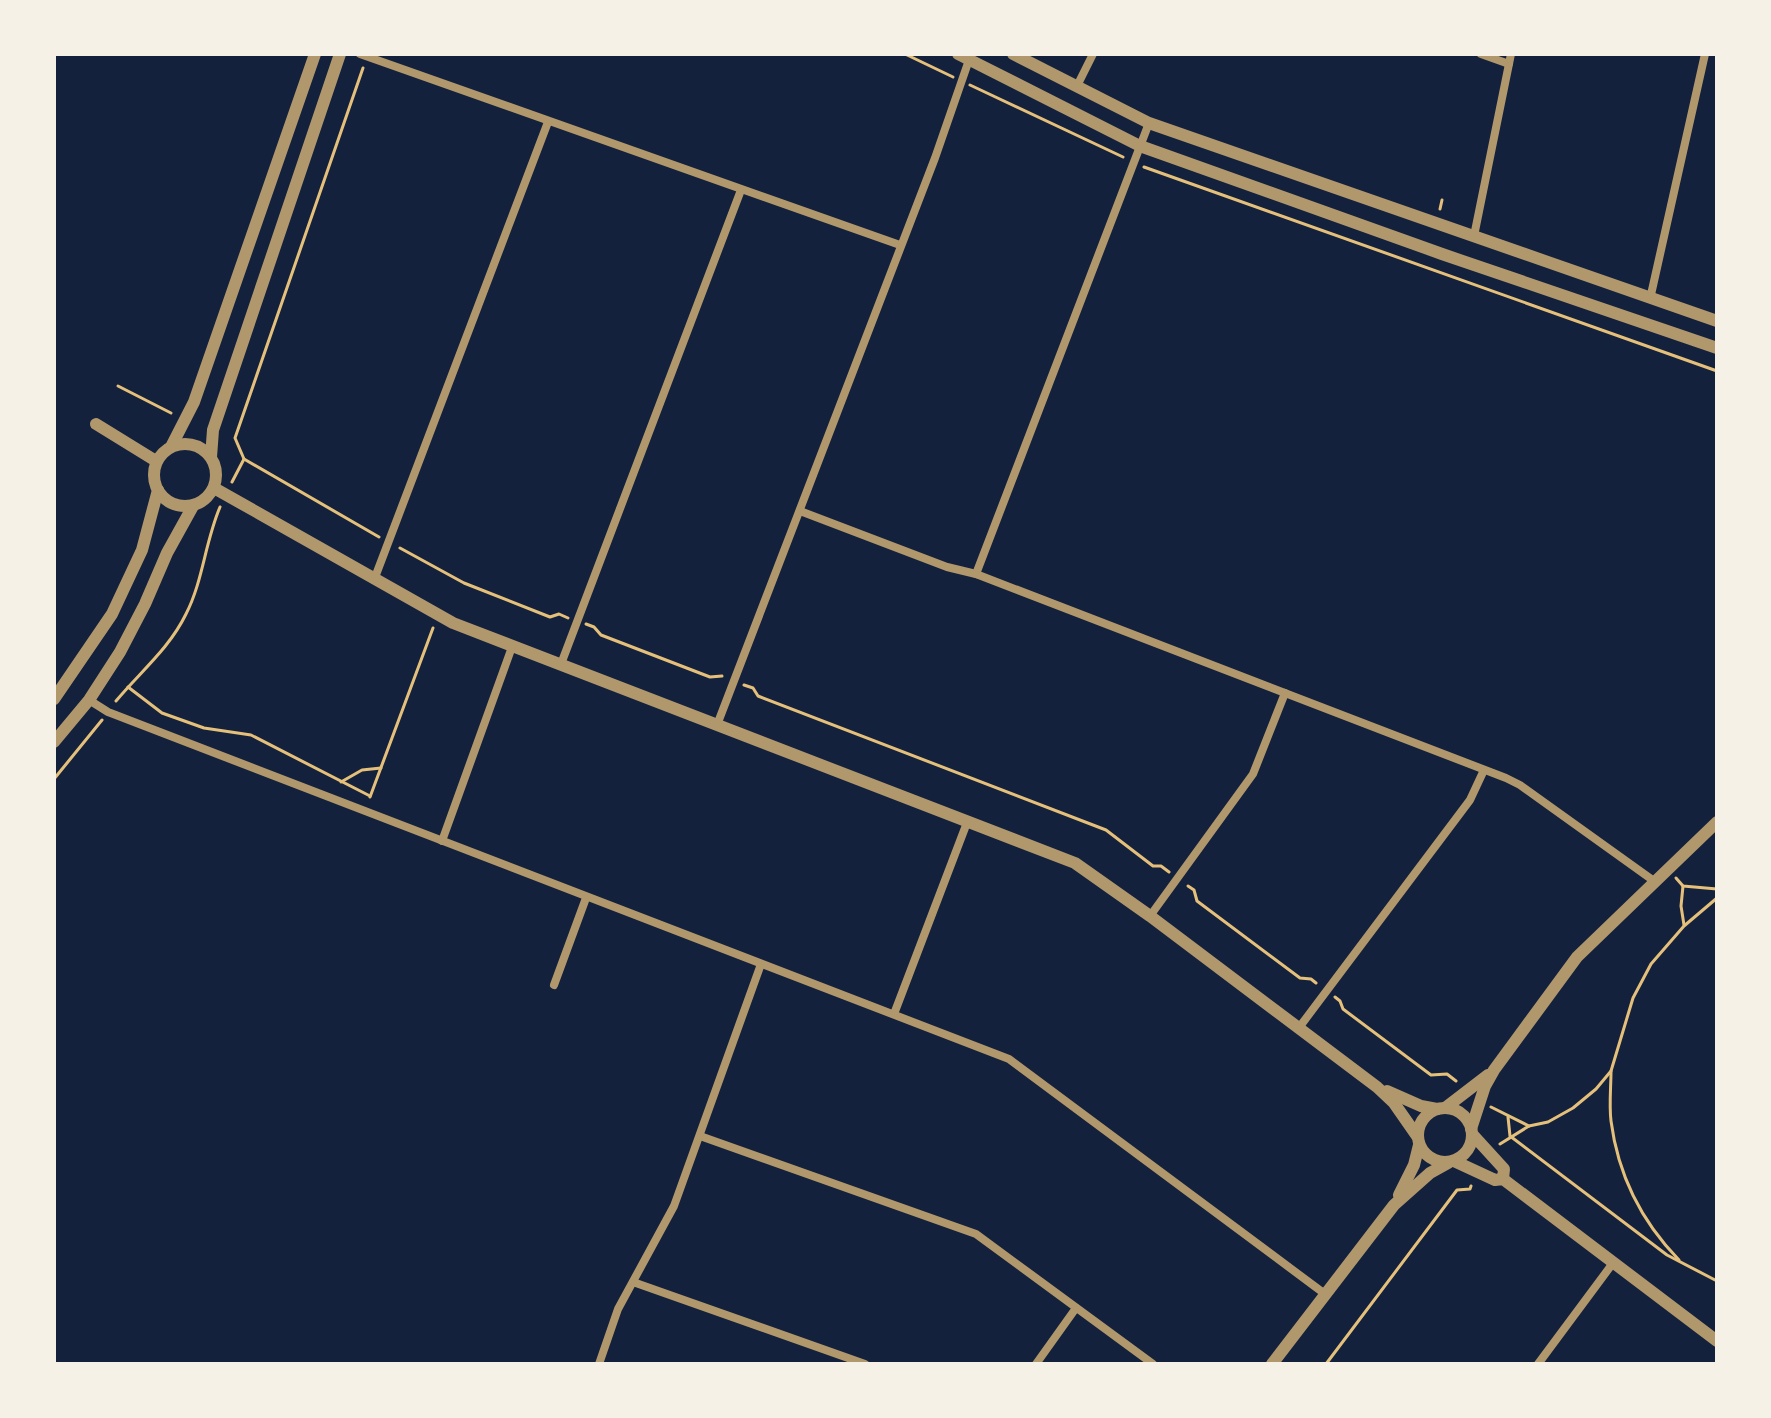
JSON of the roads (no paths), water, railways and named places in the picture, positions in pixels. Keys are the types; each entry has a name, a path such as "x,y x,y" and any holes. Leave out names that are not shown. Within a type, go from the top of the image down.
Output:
{"street":[{"path":"172,445 194,402 315,54"},
{"path":"211,457 213,430 340,54"},
{"path":"1013,54 1149,123 1717,321"},
{"path":"1077,86 1093,54"},
{"path":"1474,236 1510,59 1481,54"},
{"path":"1650,299 1705,54"},
{"path":"364,55 900,245"},
{"path":"717,725 935,158 964,57 1140,146 1717,348"},
{"path":"374,580 548,122"},
{"path":"976,574 1149,123"},
{"path":"561,664 741,190"},
{"path":"96,424 156,461"},
{"path":"193,506 174,503 158,490 153,479 156,461 172,445 186,443 211,457 216,466 220,491"},
{"path":"54,699 112,614 142,550 158,490"},
{"path":"54,742 89,700 120,652 193,506 220,491"},
{"path":"220,491 438,616 1075,863 1377,1087 1394,1103 1430,1159 1451,1162 1495,1180 1503,1179 1717,1341"},
{"path":"800,511 947,567 976,574 1520,785 1654,881"},
{"path":"442,841 512,647"},
{"path":"1150,916 1253,774 1285,693"},
{"path":"89,700 108,712 1018,1064 1325,1294"},
{"path":"1298,1029 1470,800 1484,770"},
{"path":"894,1014 968,820"},
{"path":"1272,1364 1394,1205 1430,1173 1464,1154 1472,1132 1475,1096 1577,957 1717,822"},
{"path":"554,985 586,898"},
{"path":"599,1364 618,1309 674,1206 761,964"},
{"path":"1377,1087 1406,1100 1462,1114 1472,1132 1504,1169 1503,1179"},
{"path":"1394,1205 1414,1165 1422,1119 1475,1096"},
{"path":"700,1136 976,1234 1153,1364"},
{"path":"1538,1364 1613,1263"},
{"path":"633,1282 865,1364"},
{"path":"1036,1364 1076,1308"}]}
